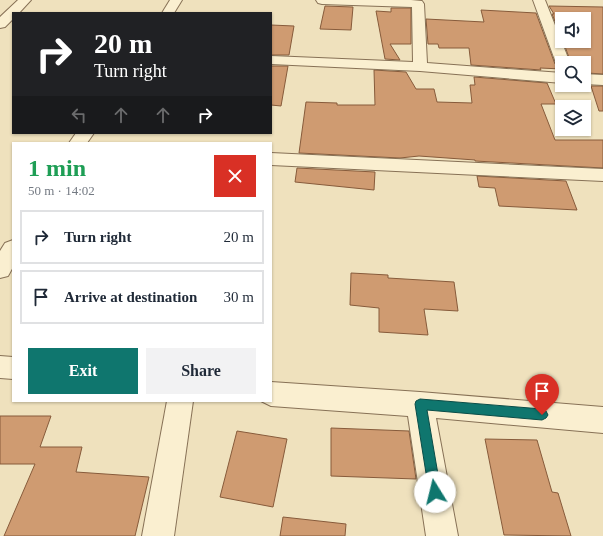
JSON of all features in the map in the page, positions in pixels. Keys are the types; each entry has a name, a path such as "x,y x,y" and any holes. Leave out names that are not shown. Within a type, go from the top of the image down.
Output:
{"street":[{"path":"12,12 25,0"},
{"path":"169,12 176,0"},
{"path":"322,0 419,2 420,67"},
{"path":"539,0 560,56"},
{"path":"0,24 12,12"},
{"path":"272,60 420,67 555,77"},
{"path":"591,79 603,80"},
{"path":"272,159 603,175"},
{"path":"0,270 12,250"},
{"path":"0,367 12,368"},
{"path":"272,394 420,404 603,420"},
{"path":"158,536 180,402"},
{"path":"420,404 442,536"}],"building":[{"path":"325,6 353,7 351,30 320,29"},
{"path":"549,6 603,7 603,74 591,73 591,56 568,56 566,48 591,48 591,12 555,12 555,22 552,14 554,14"},
{"path":"391,8 411,8 411,44 390,44 400,60 385,59 376,11 391,12"},
{"path":"481,10 536,13 555,64 555,69 540,68 541,70 471,65 469,48 439,48 438,44 428,44 426,19 484,22"},
{"path":"272,25 294,26 289,55 272,55"},
{"path":"272,66 288,66 281,106 272,105"},
{"path":"374,70 406,72 416,89 434,89 437,102 472,103 470,85 475,85 474,77 547,83 555,104 541,104 555,140 603,140 603,168 475,161 419,156 400,158 299,153 306,102 337,103 337,105 375,105"},
{"path":"591,86 603,86 603,111 599,111"},
{"path":"297,168 375,172 374,190 295,182"},
{"path":"477,176 566,181 577,210 499,206 495,188 479,187"},
{"path":"351,273 388,275 388,278 454,282 458,311 424,309 428,335 379,332 379,308 350,305"},
{"path":"0,416 51,416 40,447 82,447 76,472 149,477 135,536 4,536 35,464 0,464"},
{"path":"331,428 409,431 416,479 331,476"},
{"path":"237,431 287,439 273,507 220,497"},
{"path":"485,439 537,440 552,492 558,493 571,536 504,535"},
{"path":"283,517 346,524 345,536 280,536"}],"route":[{"path":"435,492 420,404 542,415"}]}
